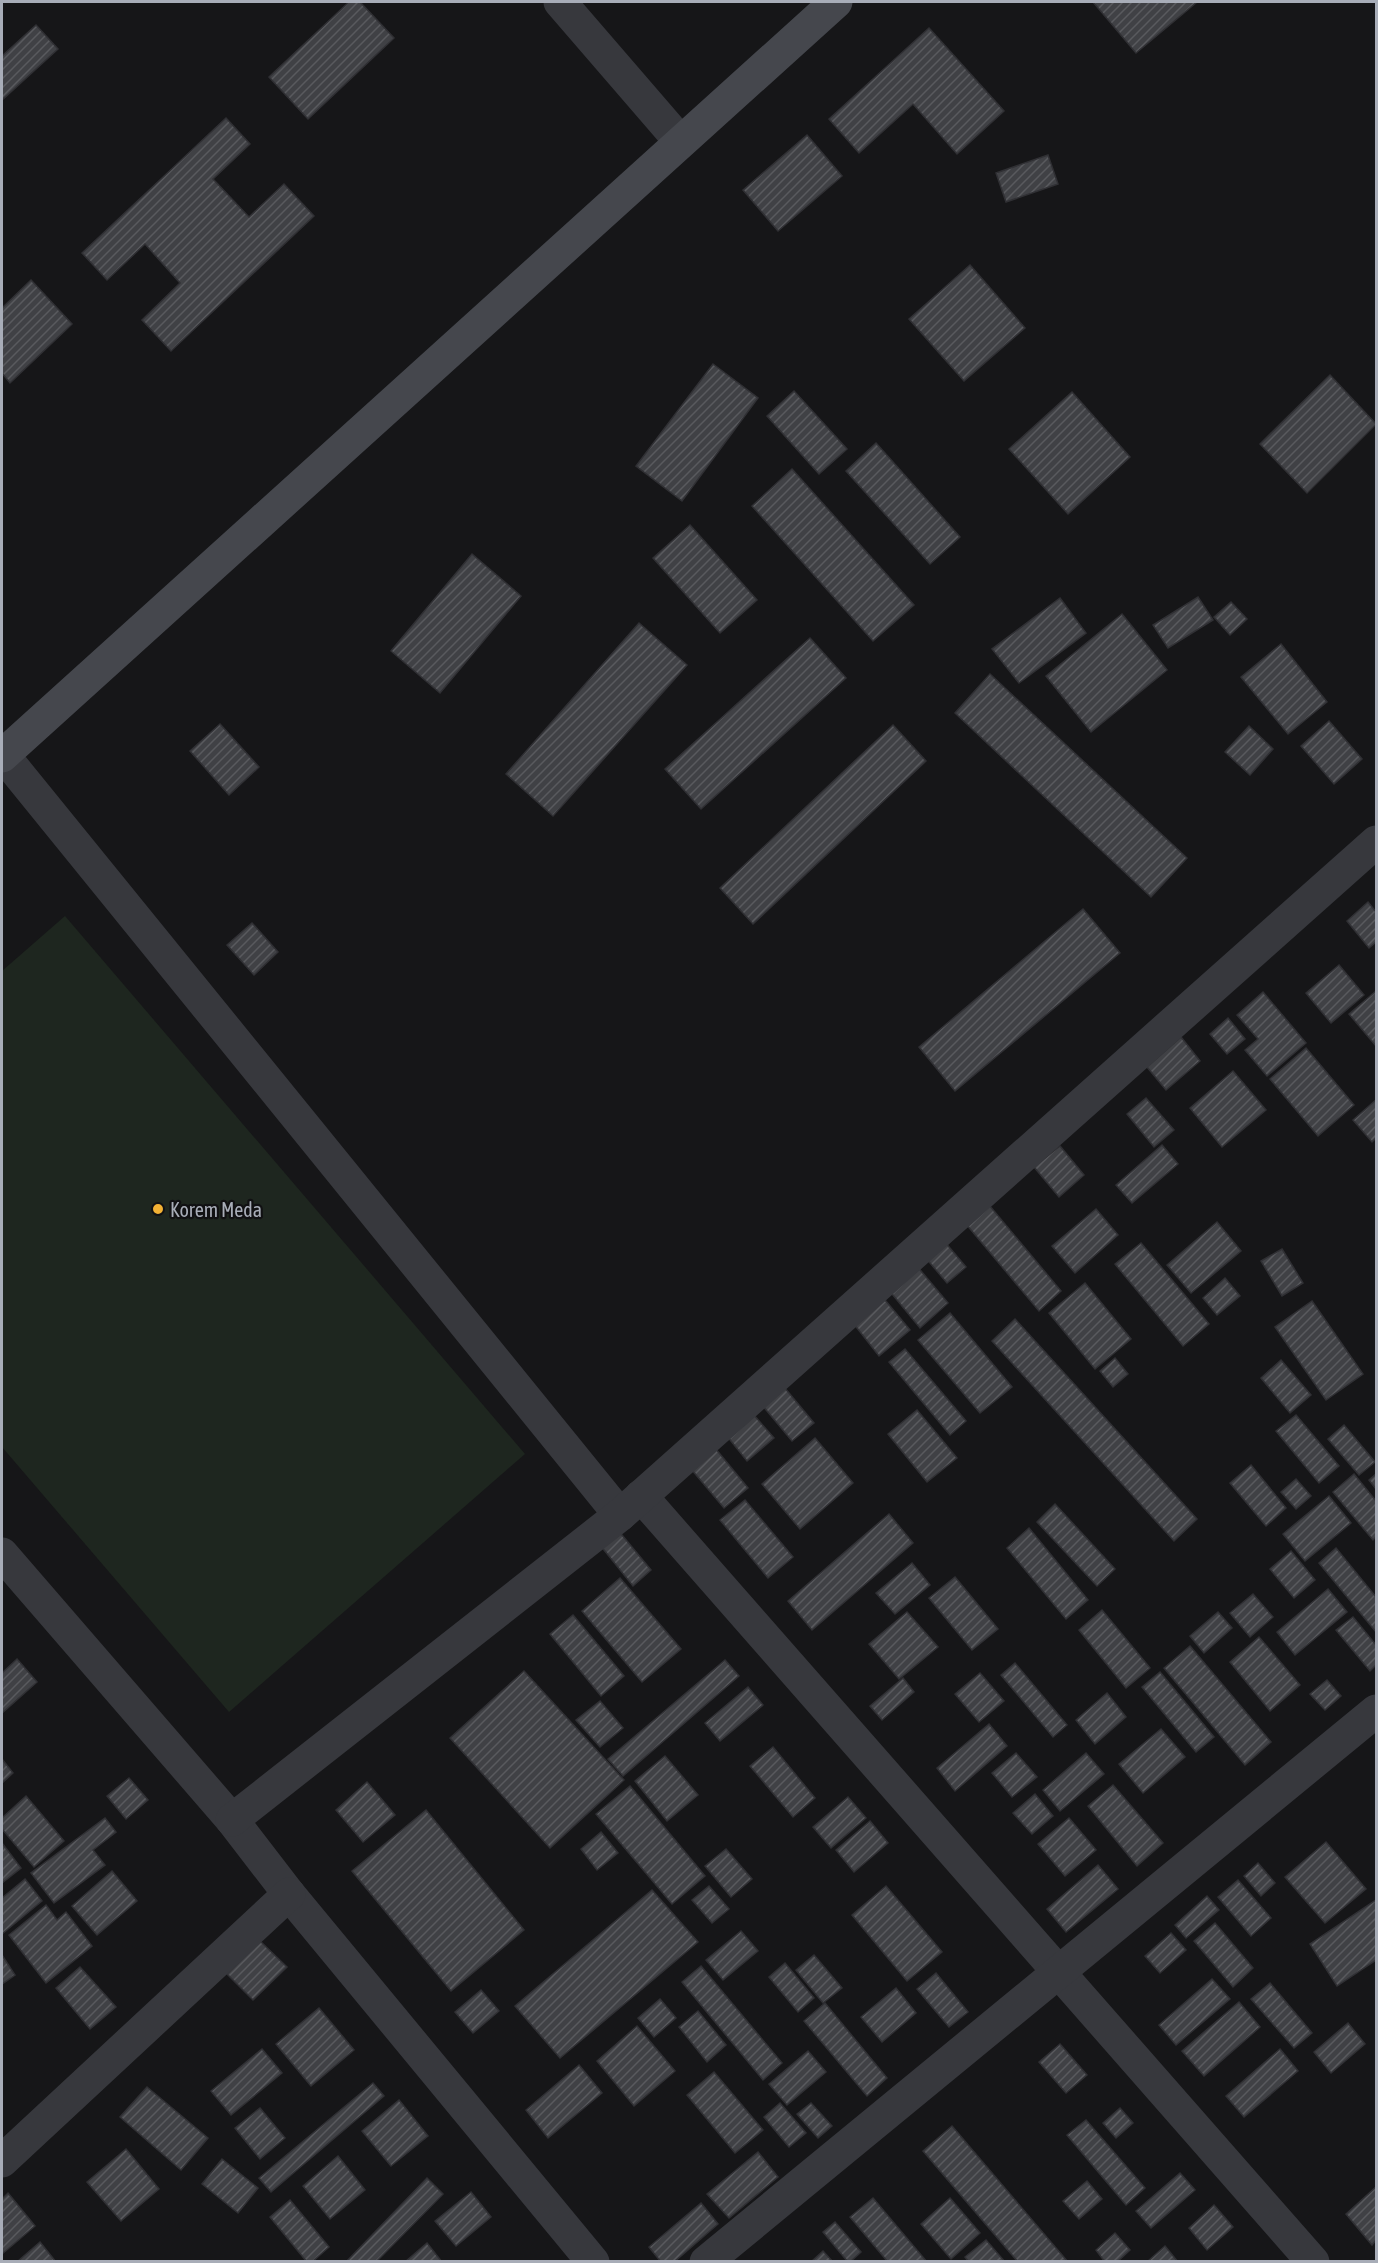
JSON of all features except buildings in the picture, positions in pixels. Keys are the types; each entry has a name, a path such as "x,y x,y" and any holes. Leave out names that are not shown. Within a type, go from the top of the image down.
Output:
{"street":[{"path":"560,2 680,141"},
{"path":"836,2 2,755 630,1506 1059,1973 1313,2262"},
{"path":"232,1820 630,1506 1377,842"},
{"path":"2,1554 232,1820 289,1894 589,2260"},
{"path":"706,2262 1377,1711"},
{"path":"2,2161 289,1894"}],"shaded area":[{"name":"Korem Meda","path":"65,916 525,1454 229,1712 2,1447 2,971"}],"place":[{"name":"Korem Meda","path":"158,1209"}]}
